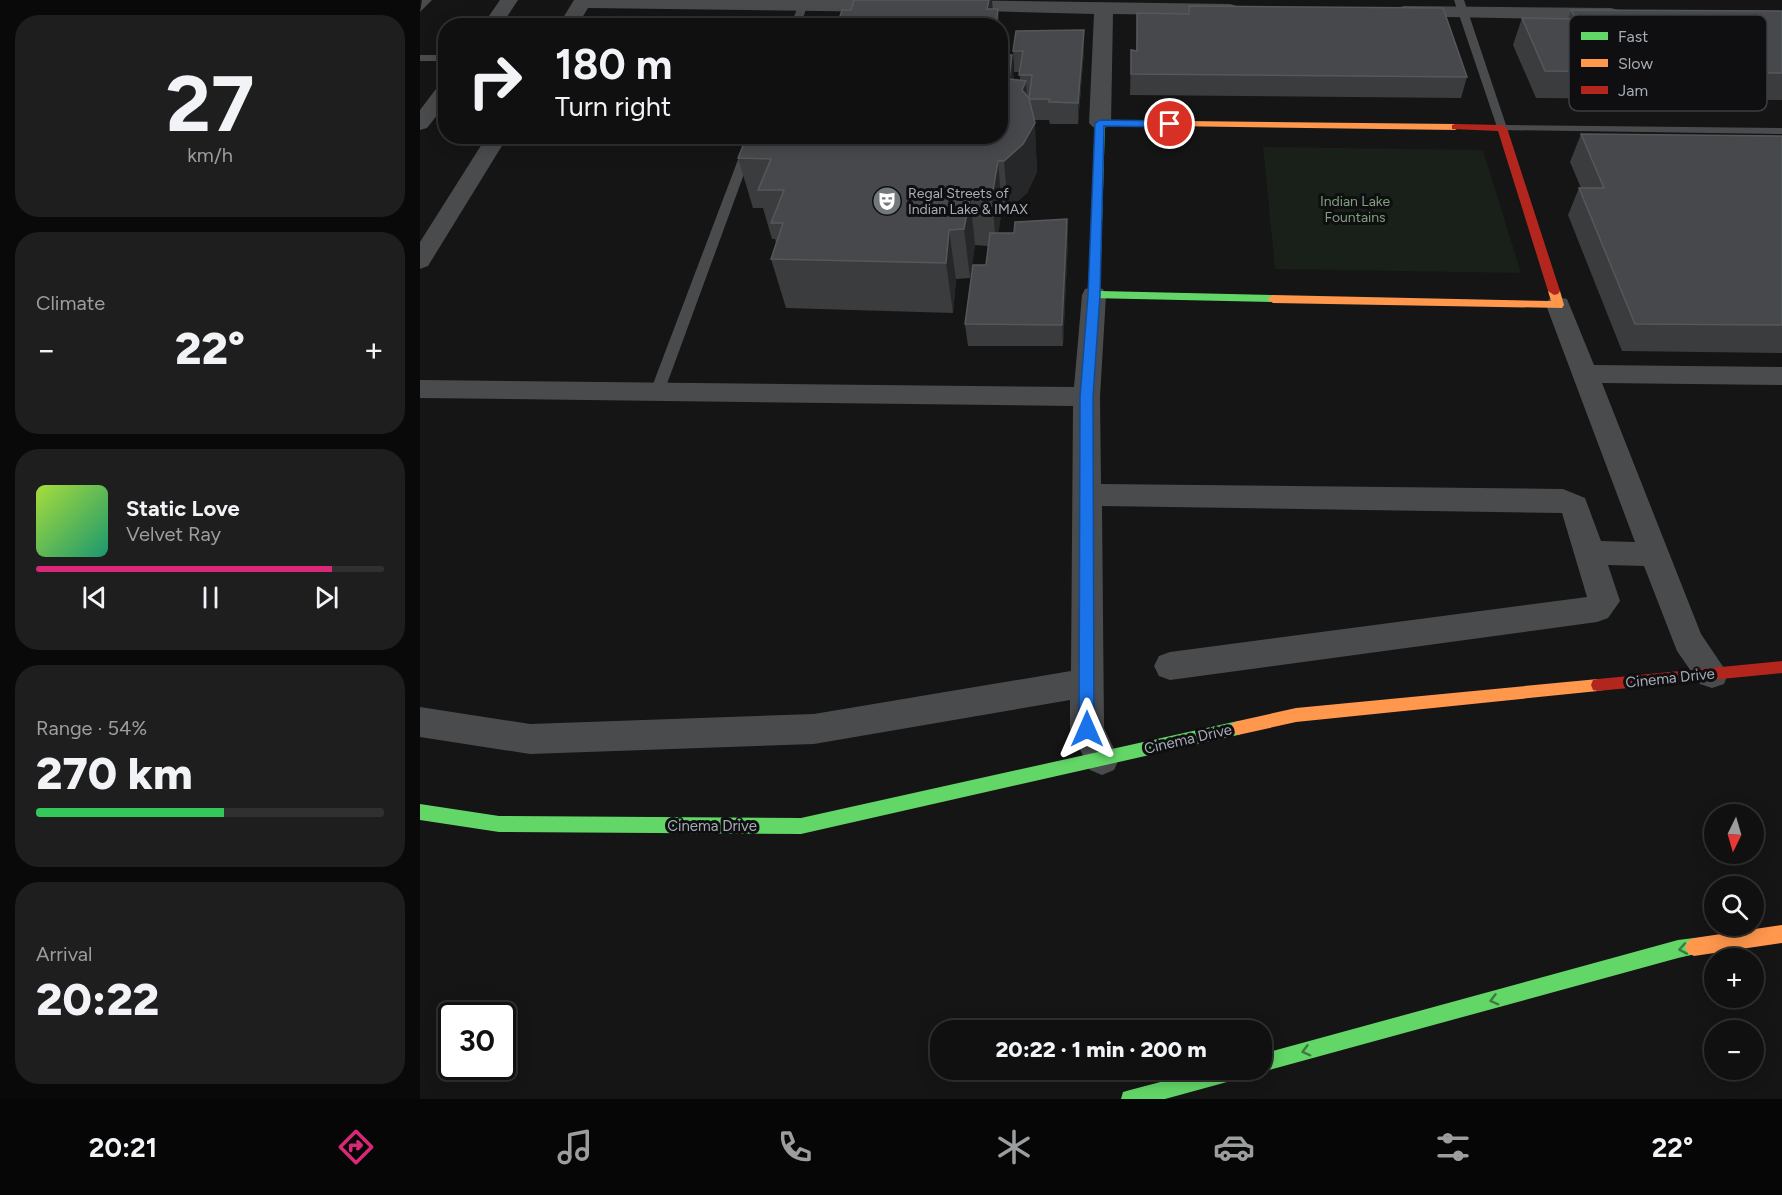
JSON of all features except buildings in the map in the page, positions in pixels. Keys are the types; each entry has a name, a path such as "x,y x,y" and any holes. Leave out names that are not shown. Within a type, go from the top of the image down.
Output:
{"main road":[{"path":"1100,123 1502,128 1558,305 1094,295 1100,123"},
{"name":"Cinema Drive","path":"420,812 499,824 801,826 1296,715 1782,667"},
{"path":"1272,1060 1678,949 1782,934"},
{"path":"1130,1099 1201,1080"}],"street":[{"path":"496,18 509,0"},
{"path":"572,18 582,2 804,2 911,6"},
{"path":"1100,123 1104,4"},
{"path":"934,6 1104,4 1253,10"},
{"path":"1389,12 1461,7 1627,14"},
{"path":"420,124 438,99"},
{"path":"420,261 493,144"},
{"path":"1094,295 1087,397 1087,729 1102,759"},
{"path":"1558,305 1688,642 1712,674"},
{"path":"1585,374 1782,376"},
{"path":"420,389 1087,397"},
{"path":"1087,495 1563,500 1575,506 1604,601 1597,609 1170,666"},
{"path":"1590,553 1654,554"},
{"path":"420,722 530,739 814,729 1087,683"}],"lane":[{"path":"420,1 427,0"},
{"path":"420,9 427,0"},
{"path":"798,18 804,2"},
{"path":"1461,7 1502,128 1782,131"},
{"path":"420,58 438,58"},
{"path":"657,392 750,144"}],"green space":[{"name":"Indian Lake Fountains","path":"1263,147 1483,150 1521,273 1275,269"}],"traffic: fast":[{"path":"1100,123 1094,295 1273,299"},
{"path":"420,812 499,824 801,826 1238,728"},
{"path":"1272,1060 1678,949 1694,947"},
{"path":"1130,1099 1201,1080"}],"traffic: slow":[{"path":"1100,123 1455,127"},
{"path":"1273,299 1558,305 1554,291"},
{"path":"1238,728 1296,715 1598,685"},
{"path":"1694,947 1782,934"}],"traffic: jam":[{"path":"1455,127 1502,128 1554,291"},
{"path":"1598,685 1782,667"}],"place":[{"name":"Regal Streets of Indian Lake & IMAX","path":"887,201"}],"route":[{"path":"1087,729 1087,397 1094,295 1100,123 1170,124"}]}
